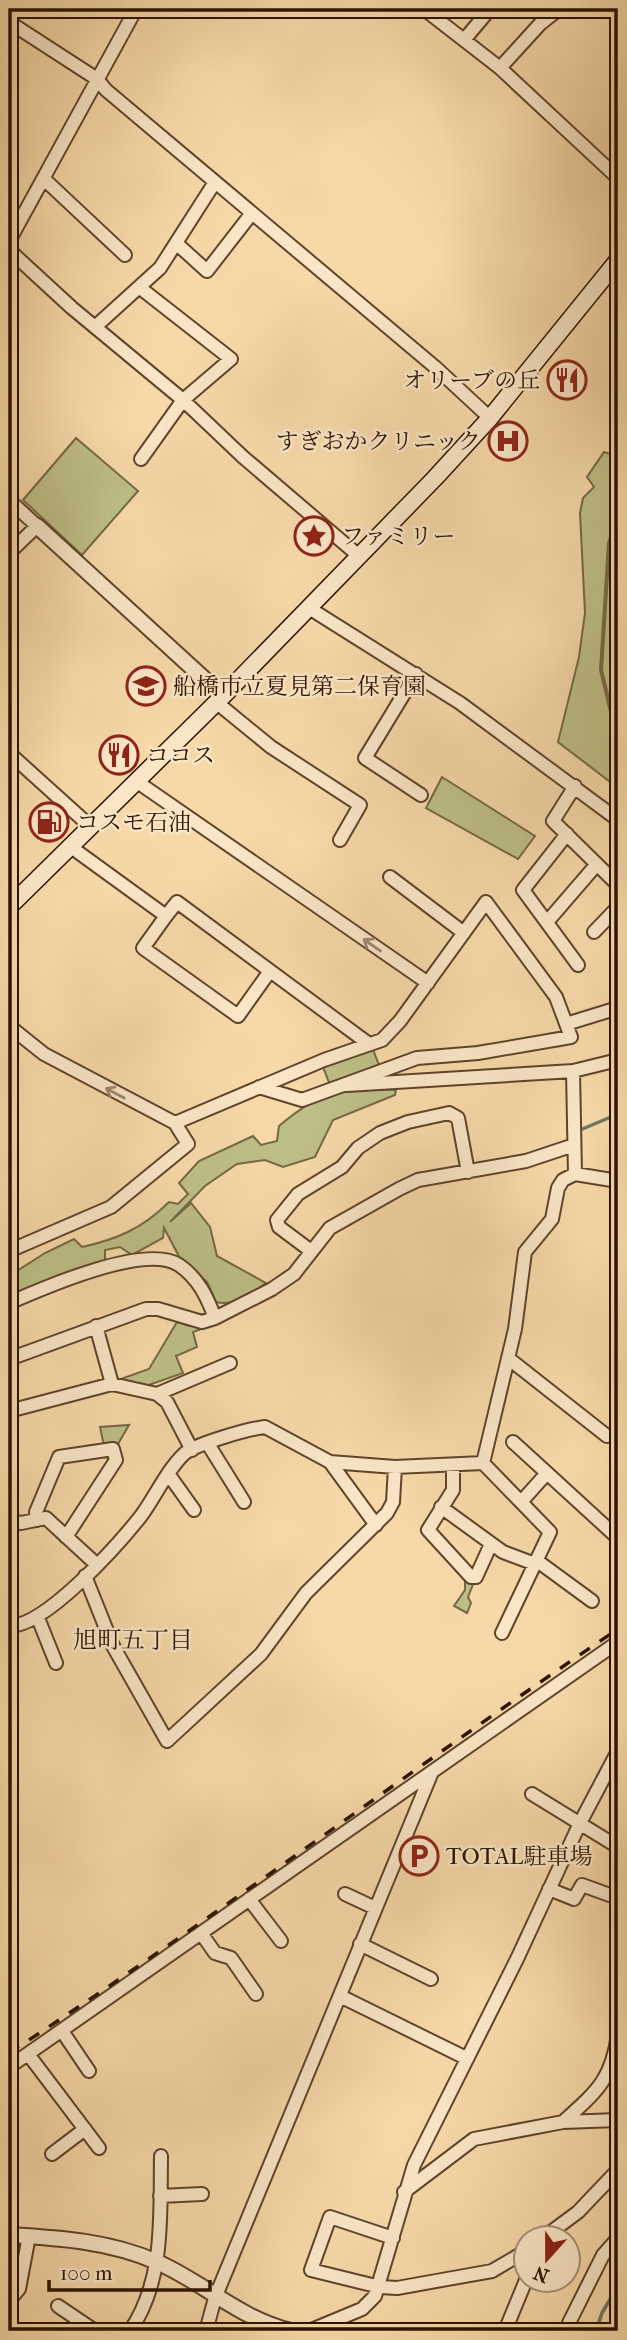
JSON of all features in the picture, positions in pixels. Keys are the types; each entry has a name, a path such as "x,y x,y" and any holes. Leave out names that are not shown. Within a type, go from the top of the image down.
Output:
{"main road":[{"path":"9,907 220,699 490,418 618,260"}],"street":[{"path":"11,232 44,179 136,9"},
{"path":"424,9 500,68 618,178"},
{"path":"464,40 490,9"},
{"path":"500,68 540,24 559,9"},
{"path":"9,22 97,79 106,90 435,368 490,418"},
{"path":"44,179 125,255"},
{"path":"96,326 160,268 215,182"},
{"path":"176,243 207,271 252,213"},
{"path":"9,250 72,308 184,400 243,457 359,556"},
{"path":"139,287 231,359 184,400 141,459"},
{"path":"9,500 271,747 360,804 340,840"},
{"path":"9,553 37,526"},
{"path":"309,608 416,674 523,746 617,819"},
{"path":"416,674 365,758 421,795"},
{"path":"9,753 91,827"},
{"path":"135,781 428,983"},
{"path":"575,786 553,821 618,885"},
{"path":"567,834 523,890 578,965"},
{"path":"71,847 166,916"},
{"path":"547,922 597,864"},
{"path":"390,877 464,933"},
{"path":"270,971 238,1016 143,948 177,902 369,1044"},
{"path":"175,1123 259,1087 382,1040 428,983 486,902 556,997 571,1037 478,1053 417,1058 302,1100 259,1087"},
{"path":"594,932 618,907"},
{"path":"566,1024 618,1008"},
{"path":"9,1026 44,1054 175,1123 188,1144 111,1207 9,1251"},
{"path":"343,1084 354,1087 573,1071 618,1060"},
{"path":"573,1071 575,1174"},
{"path":"311,1251 279,1227 277,1220 298,1194 342,1167 358,1148 380,1133 408,1122 449,1114 458,1118 468,1172"},
{"path":"9,1359 146,1309 158,1309 202,1322 215,1318 272,1289 294,1274 330,1228 399,1189 418,1180 526,1161 575,1145"},
{"path":"483,1463 508,1358 525,1252 552,1219 558,1188 563,1180 575,1174 618,1181"},
{"path":"9,1303 75,1275 124,1264 167,1261 178,1265 203,1287 215,1318"},
{"path":"96,1326 112,1384"},
{"path":"508,1358 607,1436"},
{"path":"157,1394 230,1363"},
{"path":"9,1411 112,1384 157,1394 166,1402 192,1450"},
{"path":"9,1626 17,1626 38,1618 62,1600 139,1518 184,1454 208,1444 265,1427 330,1462 395,1467 483,1463"},
{"path":"513,1442 618,1538"},
{"path":"208,1444 244,1502"},
{"path":"37,1520 36,1512 59,1457 113,1450 116,1460 66,1536"},
{"path":"330,1462 376,1525"},
{"path":"483,1463 550,1532 502,1633"},
{"path":"453,1465 453,1490 428,1530 471,1577 477,1577 491,1544"},
{"path":"85,1576 113,1646 167,1741 261,1654 306,1593 376,1525 393,1502 395,1467"},
{"path":"521,1503 547,1473"},
{"path":"169,1475 194,1510"},
{"path":"441,1507 503,1552 535,1562 592,1601"},
{"path":"10,1524 46,1518 96,1564"},
{"path":"38,1618 56,1662"},
{"path":"9,2067 618,1642"},
{"path":"309,2331 362,2309 380,2287 404,2192 414,2165 580,1823 618,1751"},
{"path":"206,2331 215,2298 433,1771"},
{"path":"532,1794 618,1847"},
{"path":"549,1889 574,1899 582,1885 618,1898"},
{"path":"345,1895 375,1908"},
{"path":"249,1899 281,1941"},
{"path":"201,1933 215,1953 231,1958 256,1994"},
{"path":"360,1944 431,1979"},
{"path":"340,1996 466,2058"},
{"path":"62,2031 89,2071"},
{"path":"563,2122 600,2090 617,2056 618,2034"},
{"path":"29,2054 99,2148"},
{"path":"404,2192 474,2139 563,2122 618,2120"},
{"path":"52,2154 85,2129"},
{"path":"130,2331 142,2314 158,2262 161,2156"},
{"path":"562,2224 578,2212 618,2170"},
{"path":"160,2196 202,2194"},
{"path":"393,2238 330,2217 312,2270 380,2287 397,2288 492,2271 512,2259"},
{"path":"9,2235 124,2249 158,2262 194,2282 215,2298 290,2331"},
{"path":"9,2301 19,2289 29,2236"},
{"path":"569,2323 603,2255 618,2238"},
{"path":"505,2331 520,2294"},
{"path":"58,2306 95,2331"}],"green space":[{"path":"76,438 138,491 82,555 23,500"},
{"path":"618,442 618,514 608,543 600,670 612,720 618,728 618,788 558,742 579,657 585,613 580,513 583,498 594,487 587,477 604,452 614,455"},
{"path":"618,520 618,725 614,719 602,670 610,544"},
{"path":"442,777 535,836 518,859 426,808"},
{"path":"372,1047 379,1065 330,1085 323,1067"},
{"path":"345,1088 396,1090 395,1095 333,1120 315,1157 283,1167 265,1160 237,1164 205,1186 170,1222 191,1203 210,1227 217,1256 266,1283 255,1291 229,1303 216,1302 207,1282 182,1262 164,1228 163,1238 132,1255 120,1247 105,1250 105,1264 9,1300 9,1276 45,1253 74,1239 82,1247 129,1231 150,1219 169,1202 178,1204 188,1194 179,1183 199,1161 253,1136 261,1145 277,1141 279,1126 302,1108"},
{"path":"177,1322 190,1326 212,1325 193,1332 197,1347 176,1356 183,1373 146,1386 118,1380 149,1369"},
{"path":"129,1425 118,1444 104,1446 100,1427"},
{"path":"465,1578 469,1583 474,1582 468,1597 471,1603 467,1613 454,1606 465,1590"}],"waterway":[{"path":"580,1130 618,1114"},
{"path":"596,2331 602,2313 618,2286"}],"railway":[{"path":"9,2053 163,1949 465,1734 618,1629"}],"place":[{"name":"オリーブの丘","path":"567,380"},
{"name":"すぎおかクリニック","path":"508,441"},
{"name":"ファミリー","path":"314,536"},
{"name":"船橋市立夏見第二保育園","path":"146,686"},
{"name":"ココス","path":"119,755"},
{"name":"コスモ石油","path":"49,822"},
{"name":"TOTAL駐車場","path":"419,1856"}],"district":[{"name":"旭町五丁目","path":"133,1640"}]}
